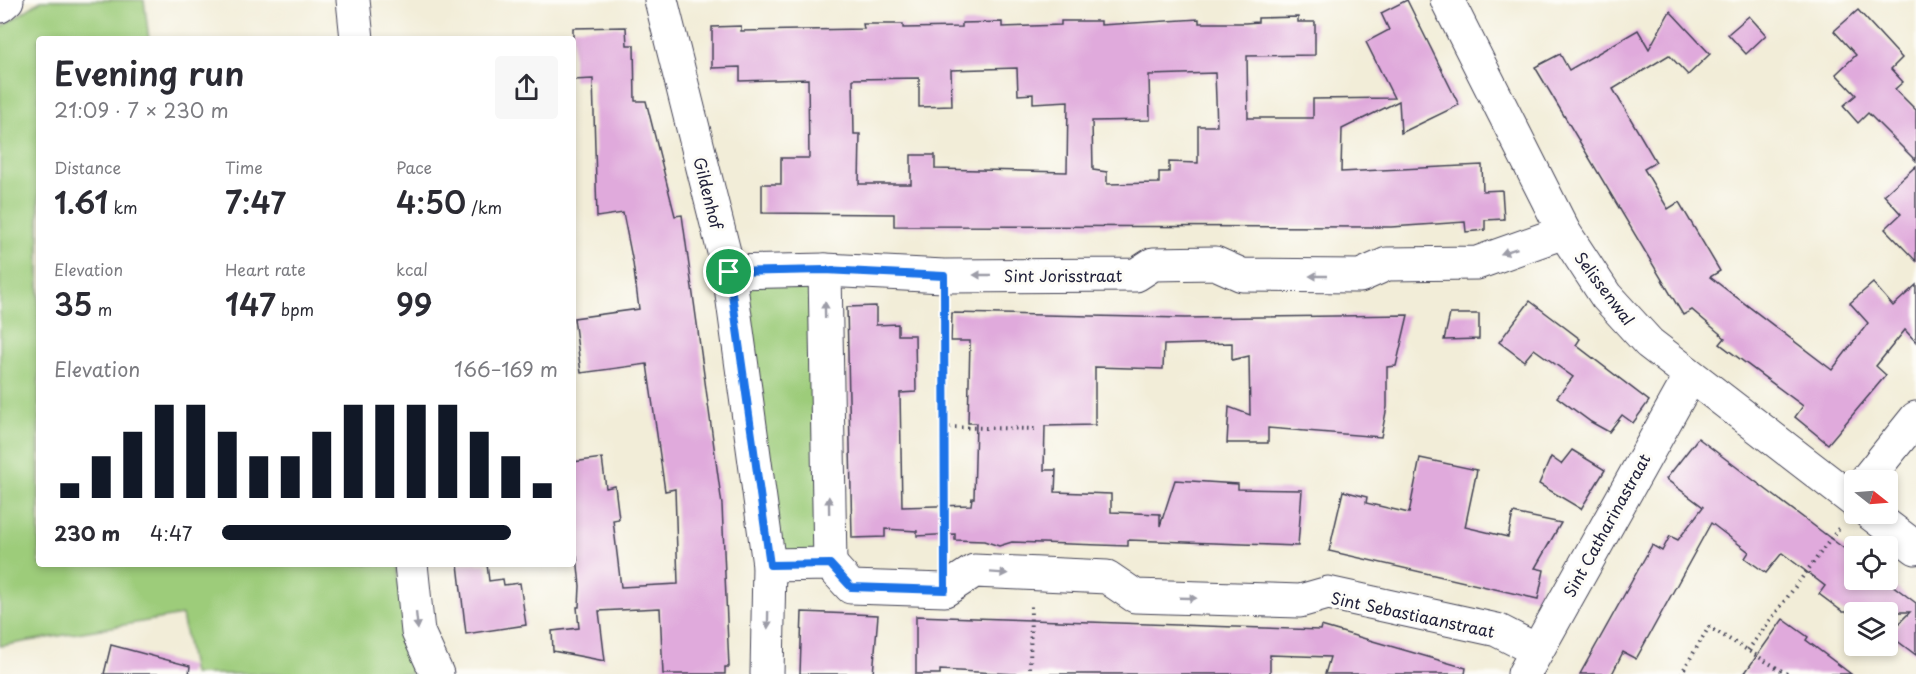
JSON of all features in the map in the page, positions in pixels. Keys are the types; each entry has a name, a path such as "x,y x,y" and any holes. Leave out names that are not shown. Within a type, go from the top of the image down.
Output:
{"street":[{"path":"0,6 7,0"},
{"path":"353,0 357,36"},
{"name":"Gildenhof","path":"661,0 729,272 770,565 767,674"},
{"name":"Selissenwal","path":"1447,0 1564,232 1606,296 1640,335 1690,377 1844,493"},
{"name":"Sint Jorisstraat","path":"729,272 825,270 944,276 1136,274 1153,264 1215,263 1242,275 1360,276 1387,264 1476,263 1564,232"},
{"path":"825,270 830,564 851,587 945,590"},
{"name":"Sint Catharinastraat","path":"1530,662 1690,377"},
{"path":"1879,470 1916,418"},
{"name":"Selissenwal","path":"1885,524 1916,548"},
{"path":"770,565 830,564"},
{"path":"411,567 418,632 436,674"},
{"name":"Sint Sebastiaanstraat","path":"945,590 974,571 1107,577 1136,596 1300,602 1328,593 1497,630 1530,662"}],"path":[{"path":"944,276 945,590"},
{"path":"944,427 1035,429"},
{"path":"1748,650 1844,518"},
{"path":"1018,574 1031,598 1030,674"},
{"path":"1681,674 1709,627 1787,674"}],"green space":[{"path":"42,0 144,0 149,36 36,36 36,567 397,567 412,674 193,674 182,615 0,646 0,28"},
{"path":"748,277 811,279 824,558 776,559 746,324"}],"building":[{"path":"1407,0 1459,105 1401,133 1399,101 1342,129 1341,172 1482,165 1483,191 1502,190 1504,219 1485,220 1485,230 1466,232 1465,222 1391,227 894,226 894,214 762,213 762,184 781,184 781,158 809,158 808,79 740,81 740,67 712,68 712,27 741,26 741,31 864,29 863,24 903,24 903,28 962,27 962,23 1002,22 1002,27 1061,25 1061,21 1101,21 1101,25 1199,19 1199,23 1245,23 1258,22 1258,18 1298,17 1298,22 1315,22 1315,55 1247,56 1248,118 1313,118 1313,99 1394,98 1366,42 1389,30 1381,13","holes":["1017,68 1018,95 1033,94 1033,103 1068,101 1067,172 935,169 935,155 911,155 911,184 859,184 860,134 854,134 853,79 919,78 919,107 952,106 951,70","1215,73 1217,126 1198,126 1198,163 1169,162 1169,172 1159,172 1159,183 1107,184 1107,172 1093,170 1092,121 1150,120 1149,75"]},
{"path":"1858,10 1902,58 1891,69 1903,82 1895,89 1916,110 1916,161 1868,113 1858,123 1843,106 1856,95 1836,74 1856,55 1834,31"},
{"path":"1670,11 1710,54 1688,75 1669,55 1613,89 1656,162 1644,169 1668,209 1679,202 1720,271 1710,277 1832,370 1868,323 1850,303 1873,283 1893,306 1916,285 1916,342 1905,330 1876,366 1886,375 1828,444 1795,417 1803,406 1720,344 1725,338 1692,310 1683,315 1535,67 1560,54 1569,70 1638,30 1649,49"},
{"path":"1749,16 1766,35 1746,54 1728,34"},
{"path":"626,27 627,45 634,45 635,101 646,101 675,216 682,215 722,505 729,667 725,667 725,674 663,674 660,608 599,611 605,661 553,651 552,631 579,628 576,462 602,458 606,488 615,486 619,519 613,520 621,587 678,584 675,489 665,491 647,364 581,373 576,318 639,309 623,213 597,217 593,79 576,80 576,36 573,36 573,28"},
{"path":"1916,166 1916,261 1885,229 1901,214 1884,195"},
{"path":"1530,301 1580,339 1576,345 1649,401 1633,423 1622,415 1609,432 1591,422 1557,397 1573,377 1534,349 1524,361 1499,342"},
{"path":"876,306 876,325 898,324 898,335 915,335 916,392 900,393 902,507 971,505 972,498 974,498 976,423 968,423 970,341 951,341 952,313 1185,318 1408,315 1396,366 1387,367 1387,407 1381,437 1268,428 1268,443 1227,443 1229,407 1250,415 1249,356 1232,360 1232,343 1164,345 1163,369 1095,367 1095,425 1045,426 1044,470 1056,470 1055,492 1111,494 1111,512 1160,514 1160,526 1175,480 1238,484 1238,489 1302,490 1298,546 1128,540 1128,546 1012,542 999,546 984,541 955,540 955,534 917,536 917,531 885,529 885,537 852,538 847,307"},
{"path":"1450,314 1479,314 1479,339 1444,340"},
{"path":"1698,438 1844,548 1844,590 1898,590 1916,603 1916,655 1898,642 1898,624 1910,612 1898,612 1898,602 1844,602 1843,612 1819,594 1825,586 1782,553 1766,573 1745,558 1749,552 1711,523 1636,659 1623,652 1612,674 1580,674 1652,545 1662,551 1670,536 1678,540 1703,507 1666,479"},
{"path":"1572,450 1605,470 1581,509 1539,484 1551,457 1561,464"},
{"path":"1420,458 1477,470 1465,527 1508,537 1513,513 1561,523 1535,568 1544,570 1538,599 1329,551 1343,491 1367,497 1366,503 1409,513"},
{"path":"458,567 487,567 489,581 503,579 504,585 520,583 526,625 466,634"},
{"path":"802,612 878,615 873,674 800,674"},
{"path":"916,616 1320,630 1321,626 1466,668 1465,674 1325,674 1330,657 1270,655 1270,674 1015,674 940,670 940,674 916,674"},
{"path":"1783,619 1808,637 1806,640 1851,674 1744,674"},
{"path":"111,645 190,666 189,674 104,674"}],"route":[{"path":"825,270 944,276 945,590 851,587 830,564 770,565 729,272 825,270"}]}
